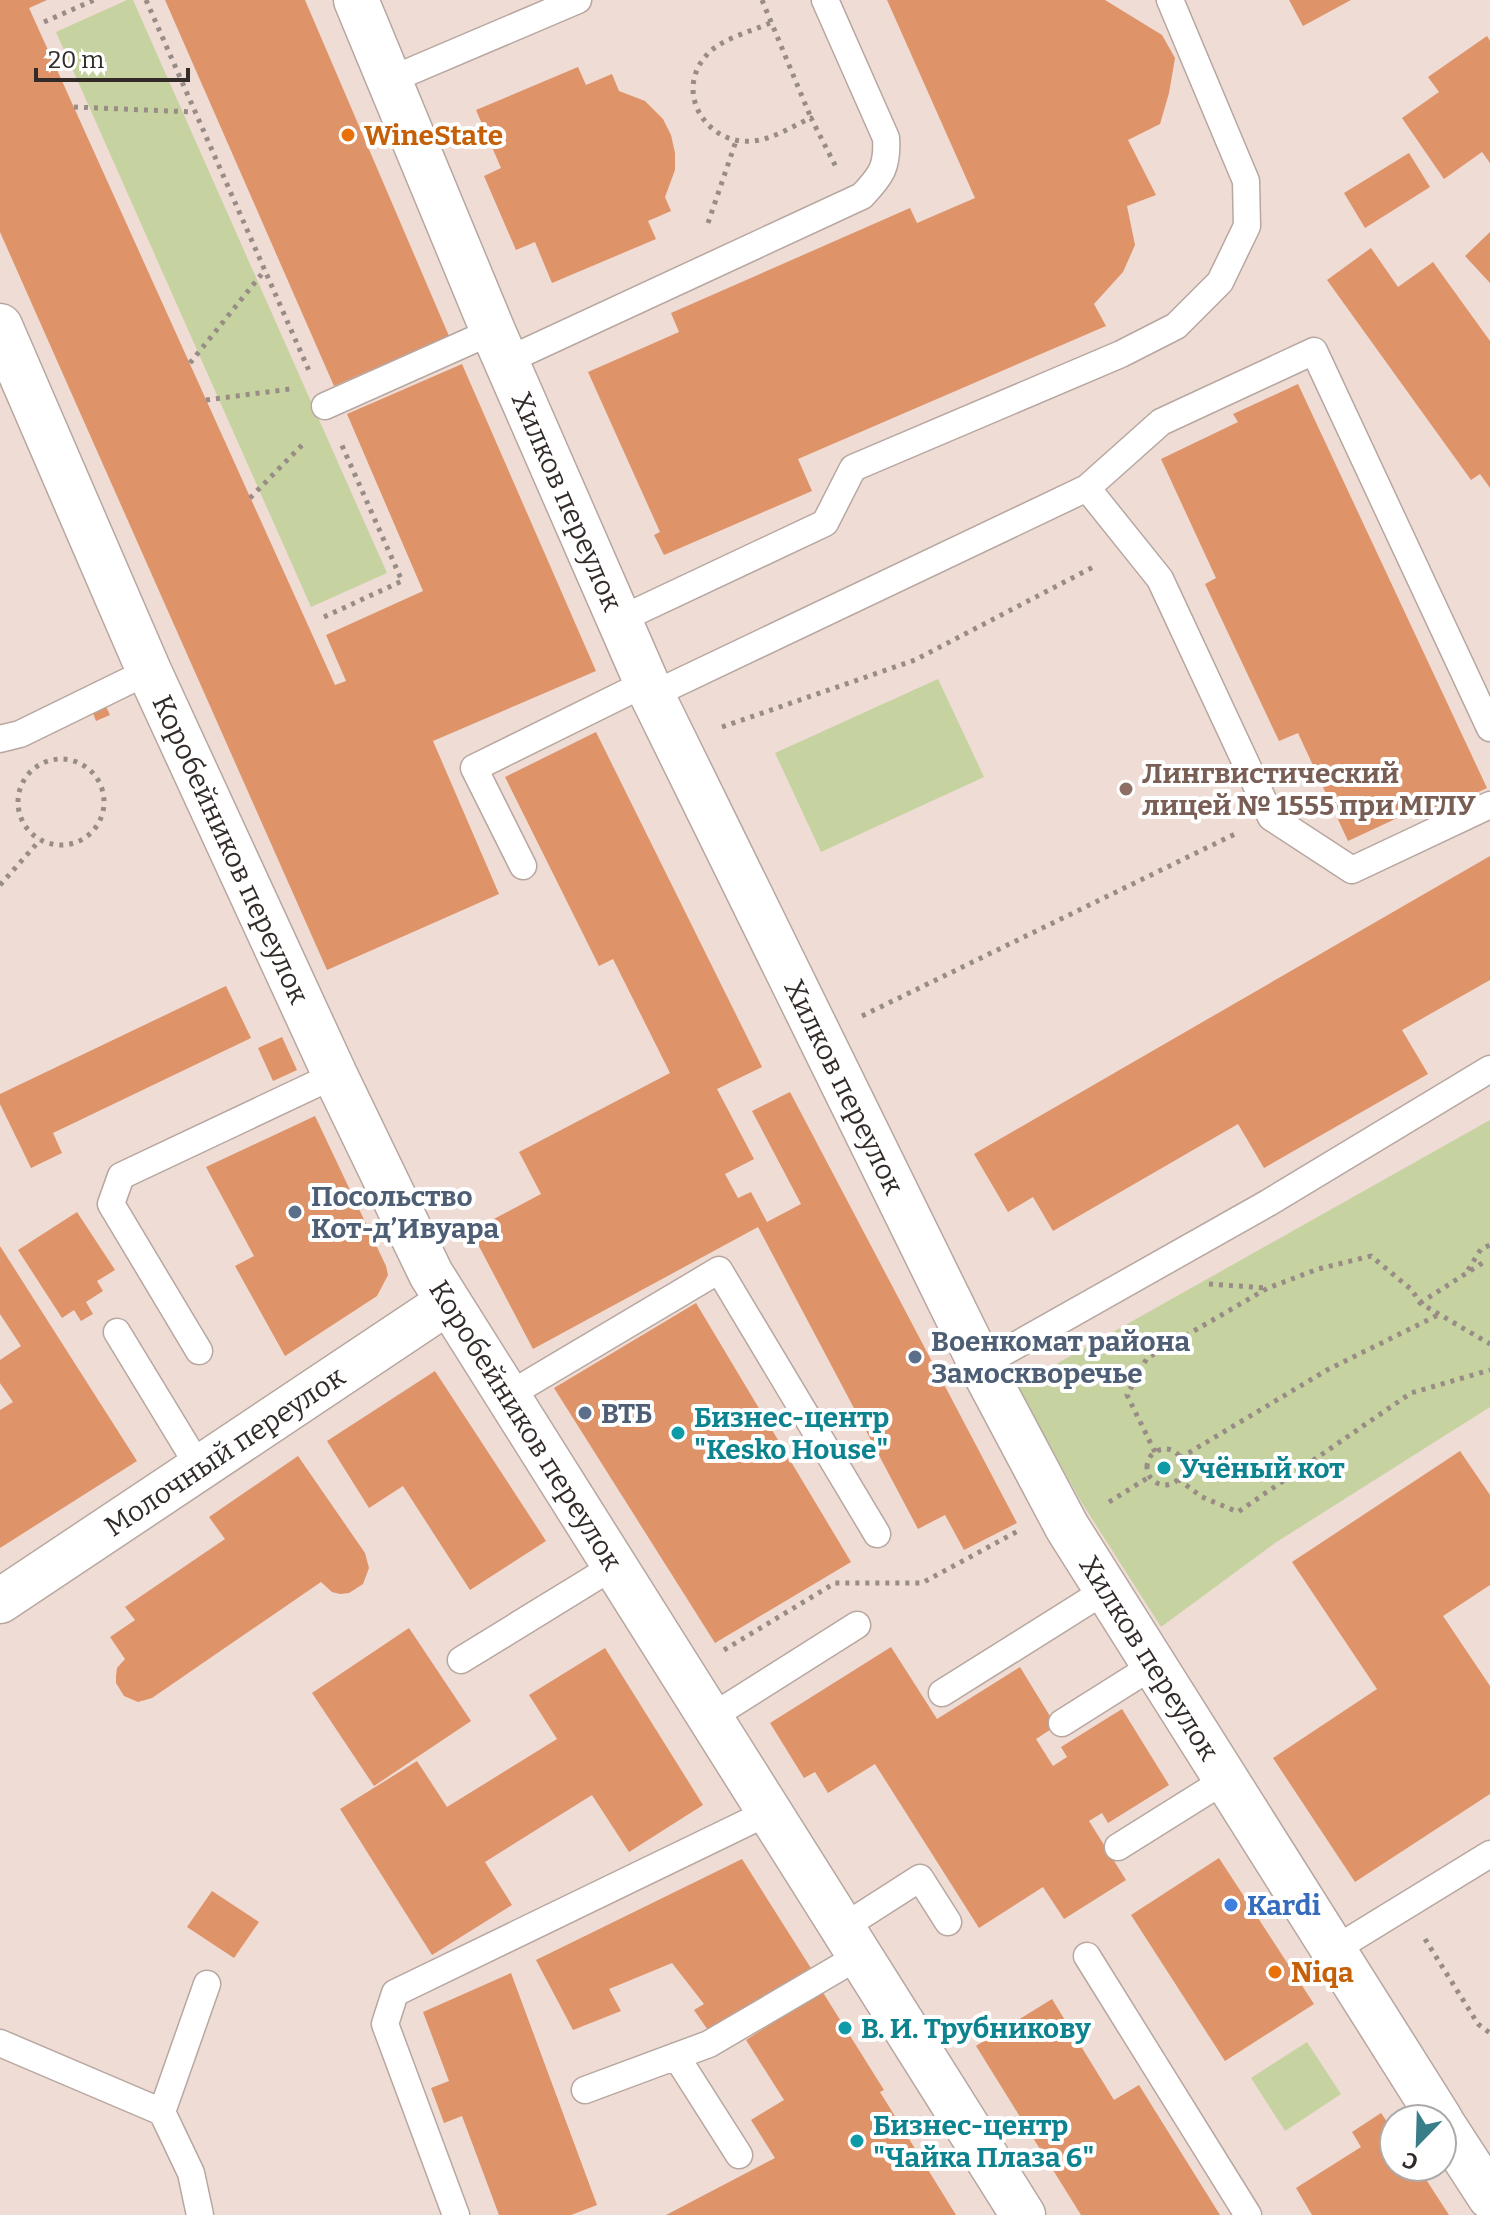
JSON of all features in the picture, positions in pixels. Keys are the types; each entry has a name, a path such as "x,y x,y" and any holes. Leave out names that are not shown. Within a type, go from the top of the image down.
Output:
{"street":[{"name":"Хилков переулок","path":"356,0 649,689 981,1365 1051,1499 1106,1590 1429,2103"},
{"name":"Коробейников переулок","path":"0,326 149,671 335,1075 431,1274 1023,2215"},
{"name":"Молочный переулок","path":"0,1601 448,1302"},
{"name":"Хилков переулок","path":"1458,2147 1490,2197"}],"lane":[{"path":"390,80 578,0"},
{"path":"323,403 501,346 689,277 862,196 878,179 887,158 886,138 825,0"},
{"path":"619,620 825,523 853,468 1121,354 1176,326 1220,282 1247,226 1246,181 1170,0"},
{"path":"523,866 474,768 1087,488 1161,422 1314,351 1490,728"},
{"path":"1087,488 1160,579 1271,817 1352,870 1490,805"},
{"path":"0,739 20,734 149,671"},
{"path":"981,1365 1268,1203 1490,1069"},
{"path":"199,1351 111,1204 121,1176 335,1075"},
{"path":"507,1396 719,1270 877,1534"},
{"path":"117,1332 199,1467"},
{"path":"461,1660 614,1566"},
{"path":"942,1693 1106,1590"},
{"path":"710,1718 857,1625"},
{"path":"1062,1723 1154,1665"},
{"path":"1118,1847 1225,1780"},
{"path":"456,2215 385,2024 395,1993 769,1812"},
{"path":"1332,1951 1490,1854"},
{"path":"585,2090 709,2044 850,1942 920,1878 948,1922"},
{"path":"1087,1956 1248,2215"},
{"path":"162,2112 207,1984"},
{"path":"0,2043 162,2112 191,2173 200,2215"},
{"path":"676,2056 739,2155"}],"path":[{"path":"44,22 94,0"},
{"path":"146,0 402,581 324,617"},
{"path":"762,0 811,118 852,200"},
{"path":"770,23 720,45 705,56 696,72 692,89 696,107 705,122 719,134 736,141 754,141 771,136 811,118"},
{"path":"74,107 195,112"},
{"path":"689,277 736,141"},
{"path":"190,363 265,270"},
{"path":"206,400 323,403"},
{"path":"250,498 323,403"},
{"path":"713,730 915,660 1134,546"},
{"path":"60,758 82,763 98,779 105,801 100,823 84,840 62,846 40,840 23,825 17,803 22,781 38,764 60,758"},
{"path":"867,1014 1271,817"},
{"path":"0,885 40,840"},
{"path":"1466,1274 1481,1249 1490,1245"},
{"path":"1155,1452 1127,1395 1147,1358 1268,1288 1318,1269 1371,1256 1412,1290 1420,1303 1490,1344"},
{"path":"1420,1303 1487,1260"},
{"path":"1180,1458 1327,1370 1439,1314"},
{"path":"1178,1479 1202,1497 1238,1512 1411,1393 1490,1370"},
{"path":"1169,1450 1180,1458 1182,1473 1178,1479 1163,1486 1149,1477 1148,1459 1155,1452 1169,1450"},
{"path":"1404,1906 1478,2024 1490,2033"}],"green space":[{"path":"133,0 387,573 311,607 56,32"},
{"path":"938,679 984,777 821,852 775,753"},
{"path":"1490,1120 1490,1407 1275,1543 1161,1627 1080,1500 1017,1386"},
{"path":"1307,2042 1341,2094 1285,2131 1251,2078"}],"building":[{"path":"0,0 47,0 29,8 335,685 346,681 326,635 423,591 347,414 462,364 596,671 433,741 499,894 327,970 0,232"},
{"path":"165,0 305,0 449,336 334,386"},
{"path":"887,0 1105,0 1162,35 1175,58 1160,124 1128,140 1156,195 1127,206 1135,245 1123,272 1094,304 1106,326 798,459 812,491 664,555 654,535 660,532 588,372 679,332 671,313 910,208 917,223 975,198"},
{"path":"1289,0 1351,0 1303,26"},
{"path":"1487,36 1490,41 1490,163 1482,152 1444,179 1402,118 1439,92 1428,77"},
{"path":"578,67 586,85 612,74 619,91 645,101 663,119 675,153 675,170 665,197 671,211 648,221 656,239 552,283 535,242 516,250 484,176 501,168 476,110"},
{"path":"1409,153 1430,187 1365,228 1344,193"},
{"path":"1490,232 1490,283 1465,256"},
{"path":"1371,248 1398,287 1433,262 1490,341 1490,488 1480,474 1471,480 1327,280"},
{"path":"1298,384 1487,788 1425,817 1421,807 1348,841 1298,733 1279,741 1205,584 1216,578 1161,459 1238,422 1233,414"},
{"path":"104,702 110,715 96,721 91,708"},
{"path":"596,732 762,1067 717,1089 754,1159 725,1174 738,1198 751,1192 767,1222 801,1204 752,1111 790,1092 1017,1523 964,1550 945,1515 918,1529 758,1227 533,1349 471,1231 541,1194 519,1152 670,1073 613,959 599,966 505,777"},
{"path":"1490,856 1490,980 1402,1030 1428,1074 1264,1168 1238,1124 1053,1231 1033,1197 1008,1212 974,1154"},
{"path":"226,986 251,1038 53,1133 62,1153 31,1168 0,1104 0,1094"},
{"path":"282,1037 297,1070 273,1081 258,1048"},
{"name":"Посольство Кот-д’Ивуара","path":"315,1116 388,1275 377,1296 285,1356 235,1266 254,1256 206,1167"},
{"path":"77,1212 115,1270 97,1281 103,1291 86,1302 93,1314 81,1321 74,1310 62,1318 18,1250"},
{"path":"0,1246 137,1461 0,1548 0,1410 13,1402 0,1383 0,1360 21,1346 0,1314"},
{"name":"Бизнес-центр \"Kesko House\"","path":"696,1303 851,1562 715,1643 554,1388"},
{"path":"435,1371 546,1541 470,1590 403,1486 369,1508 327,1441"},
{"path":"1460,1451 1490,1495 1490,1585 1443,1616 1490,1686 1490,1794 1355,1882 1273,1758 1377,1689 1292,1562"},
{"path":"298,1456 365,1553 369,1568 363,1584 349,1593 340,1594 332,1592 321,1582 152,1698 138,1702 124,1696 116,1683 116,1676 117,1668 125,1659 110,1637 135,1620 125,1607 225,1539 209,1517"},
{"path":"409,1628 471,1721 374,1786 312,1693"},
{"path":"891,1647 937,1719 1020,1667 1056,1726 1036,1739 1053,1766 1067,1757 1061,1747 1122,1709 1169,1785 1108,1823 1102,1813 1089,1821 1126,1880 1064,1919 1043,1887 979,1928 875,1764 828,1793 815,1772 804,1778 770,1723"},
{"path":"605,1648 703,1805 629,1852 592,1795 485,1862 512,1905 432,1955 340,1809 417,1761 447,1807 557,1739 529,1695"},
{"path":"1219,1858 1314,2004 1225,2061 1131,1915"},
{"path":"742,1859 814,1973 710,2033 694,2010 704,2004 672,1963 609,1989 621,2011 573,2030 536,1960"},
{"path":"212,1891 259,1922 234,1958 187,1927"},
{"path":"511,1973 597,2205 571,2215 499,2215 462,2116 444,2123 431,2088 449,2081 423,2012"},
{"path":"822,1991 956,2215 666,2215 775,2158 751,2120 784,2100 746,2040"},
{"path":"1052,1999 1114,2100 1139,2085 1220,2215 1081,2215 976,2046"},
{"path":"1378,2115 1378,2183 1428,2183 1449,2215 1312,2215 1296,2188 1361,2147 1352,2132"}],"place":[{"name":"WineState","path":"348,135"},
{"name":"Лингвистический лицей № 1555 при МГЛУ","path":"1126,789"},
{"name":"Посольство Кот-д’Ивуара","path":"295,1212"},
{"name":"Военкомат района Замоскворечье","path":"915,1357"},
{"name":"ВТБ","path":"585,1413"},
{"name":"Бизнес-центр \"Kesko House\"","path":"678,1433"},
{"name":"Учёный кот","path":"1164,1468"},
{"name":"Kardi","path":"1231,1905"},
{"name":"Niqa","path":"1275,1972"},
{"name":"В. И. Трубникову","path":"845,2028"},
{"name":"Бизнес-центр \"Чайка Плаза 6\"","path":"857,2141"}]}
